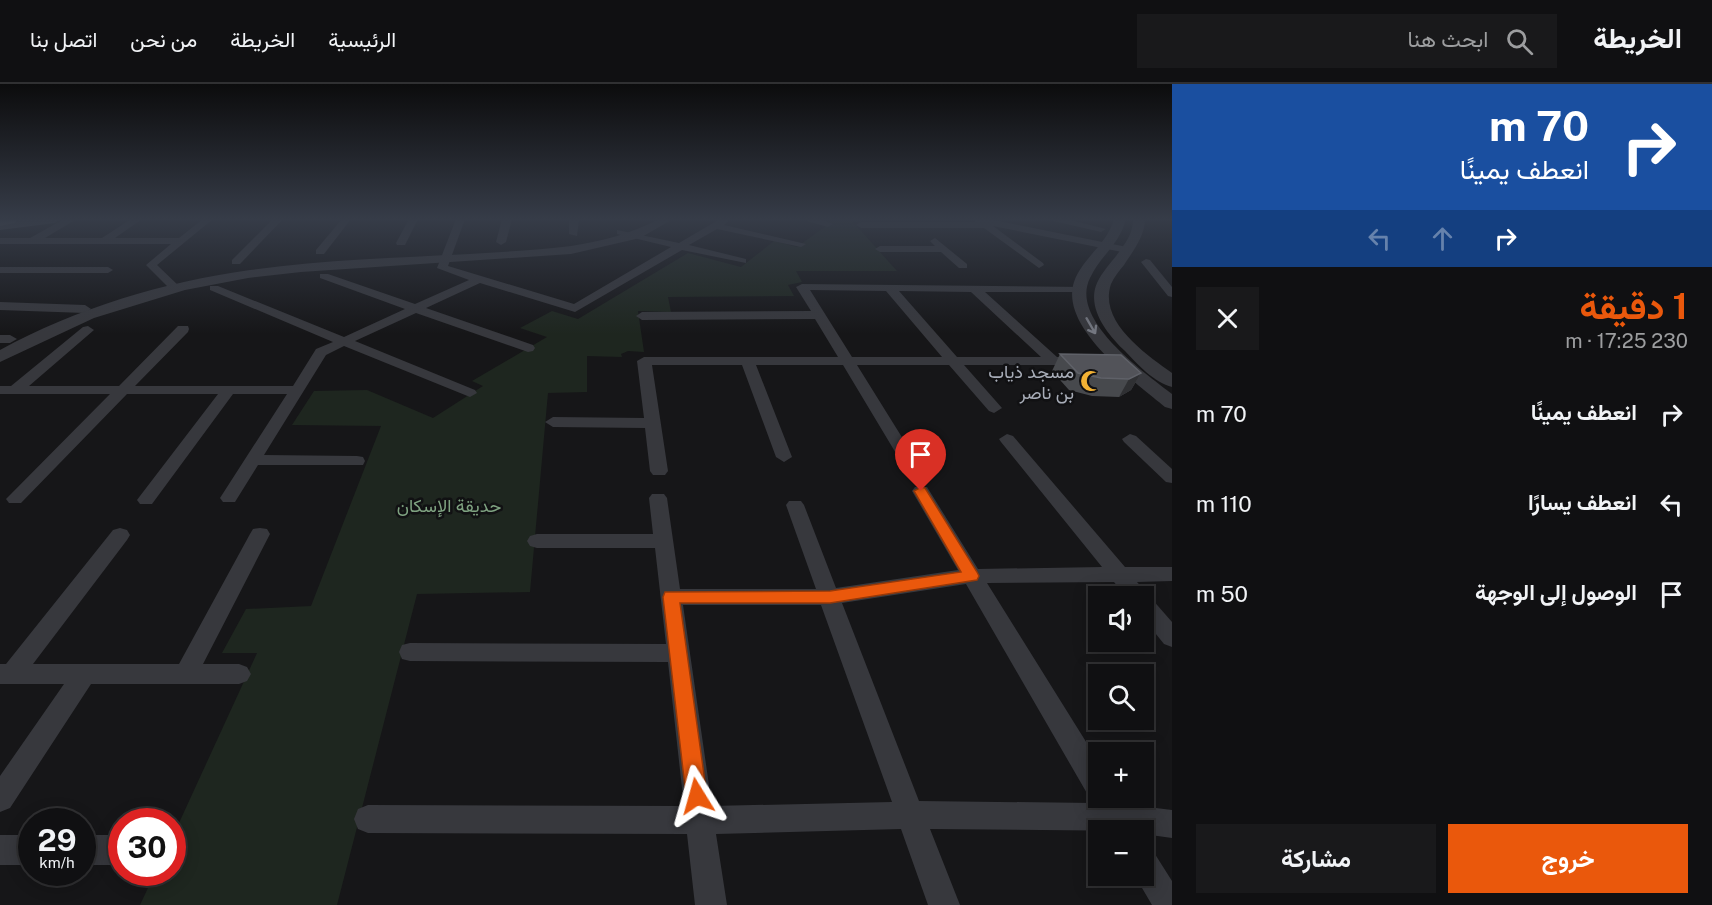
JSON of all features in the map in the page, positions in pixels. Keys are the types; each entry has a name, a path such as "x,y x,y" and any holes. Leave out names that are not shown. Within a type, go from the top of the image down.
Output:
{"street":[{"path":"161,257 151,265 172,285"},
{"path":"236,262 241,257"},
{"path":"3,340 85,309 172,285 300,268 430,257"},
{"path":"446,257 442,268 575,308 662,257"},
{"path":"727,257 742,261"},
{"path":"953,257 963,266"},
{"path":"1029,257 1039,265"},
{"path":"1097,257 1080,282 1079,302 1092,330 1120,361 1172,403"},
{"path":"1122,257 1103,286 1101,306 1114,330 1145,361 1172,382"},
{"path":"1146,262 1172,294"},
{"path":"0,270 108,270"},
{"path":"324,276 528,348"},
{"path":"229,498 321,352 480,279"},
{"path":"0,357 75,321 172,285"},
{"path":"905,454 802,287 1080,289"},
{"path":"214,288 470,393"},
{"path":"890,288 994,408"},
{"path":"974,288 1053,361"},
{"path":"0,306 85,309"},
{"path":"642,316 819,315"},
{"path":"15,499 183,329"},
{"path":"0,402 8,390 88,330"},
{"path":"659,471 644,361 1145,361"},
{"path":"747,361 784,457"},
{"path":"8,390 297,390"},
{"path":"146,500 229,390"},
{"path":"553,422 653,423"},
{"path":"1007,439 1129,586"},
{"path":"1130,439 1172,478"},
{"path":"253,460 357,461"},
{"path":"921,491 1088,769"},
{"path":"658,498 711,905"},
{"path":"795,504 944,905"},
{"path":"186,674 260,534"},
{"path":"6,674 120,535"},
{"path":"537,541 663,541"},
{"path":"671,597 830,597 971,576 1172,574"},
{"path":"1154,616 1172,638"},
{"path":"410,652 678,653"},
{"path":"6,674 239,674"},
{"path":"0,799 84,674"},
{"path":"368,819 700,820 910,815 1116,815 1172,824"},
{"path":"0,850 18,850"},
{"path":"1154,880 1169,905"}],"green space":[{"name":"حديقة الإسكان","path":"681,257 704,257 741,267 753,257 885,257 897,271 796,271 802,282 788,285 794,296 668,297 671,312 638,311 644,352 628,351 621,354 622,357 587,356 587,392 548,393 530,592 417,594 337,905 140,905 149,886 186,886 186,808 257,653 222,653 246,609 311,606 381,426 292,425 314,391 367,390 433,418 483,386 472,381 547,337 520,328 552,311 578,319"}],"building":[{"path":"1060,354 1121,355 1141,373 1129,379 1101,378 1078,373"}],"place":[{"name":"مسجد ذياب بن ناصر","path":"1091,381"}],"route":[{"path":"697,796 671,597 830,597 971,576 921,491"}]}
